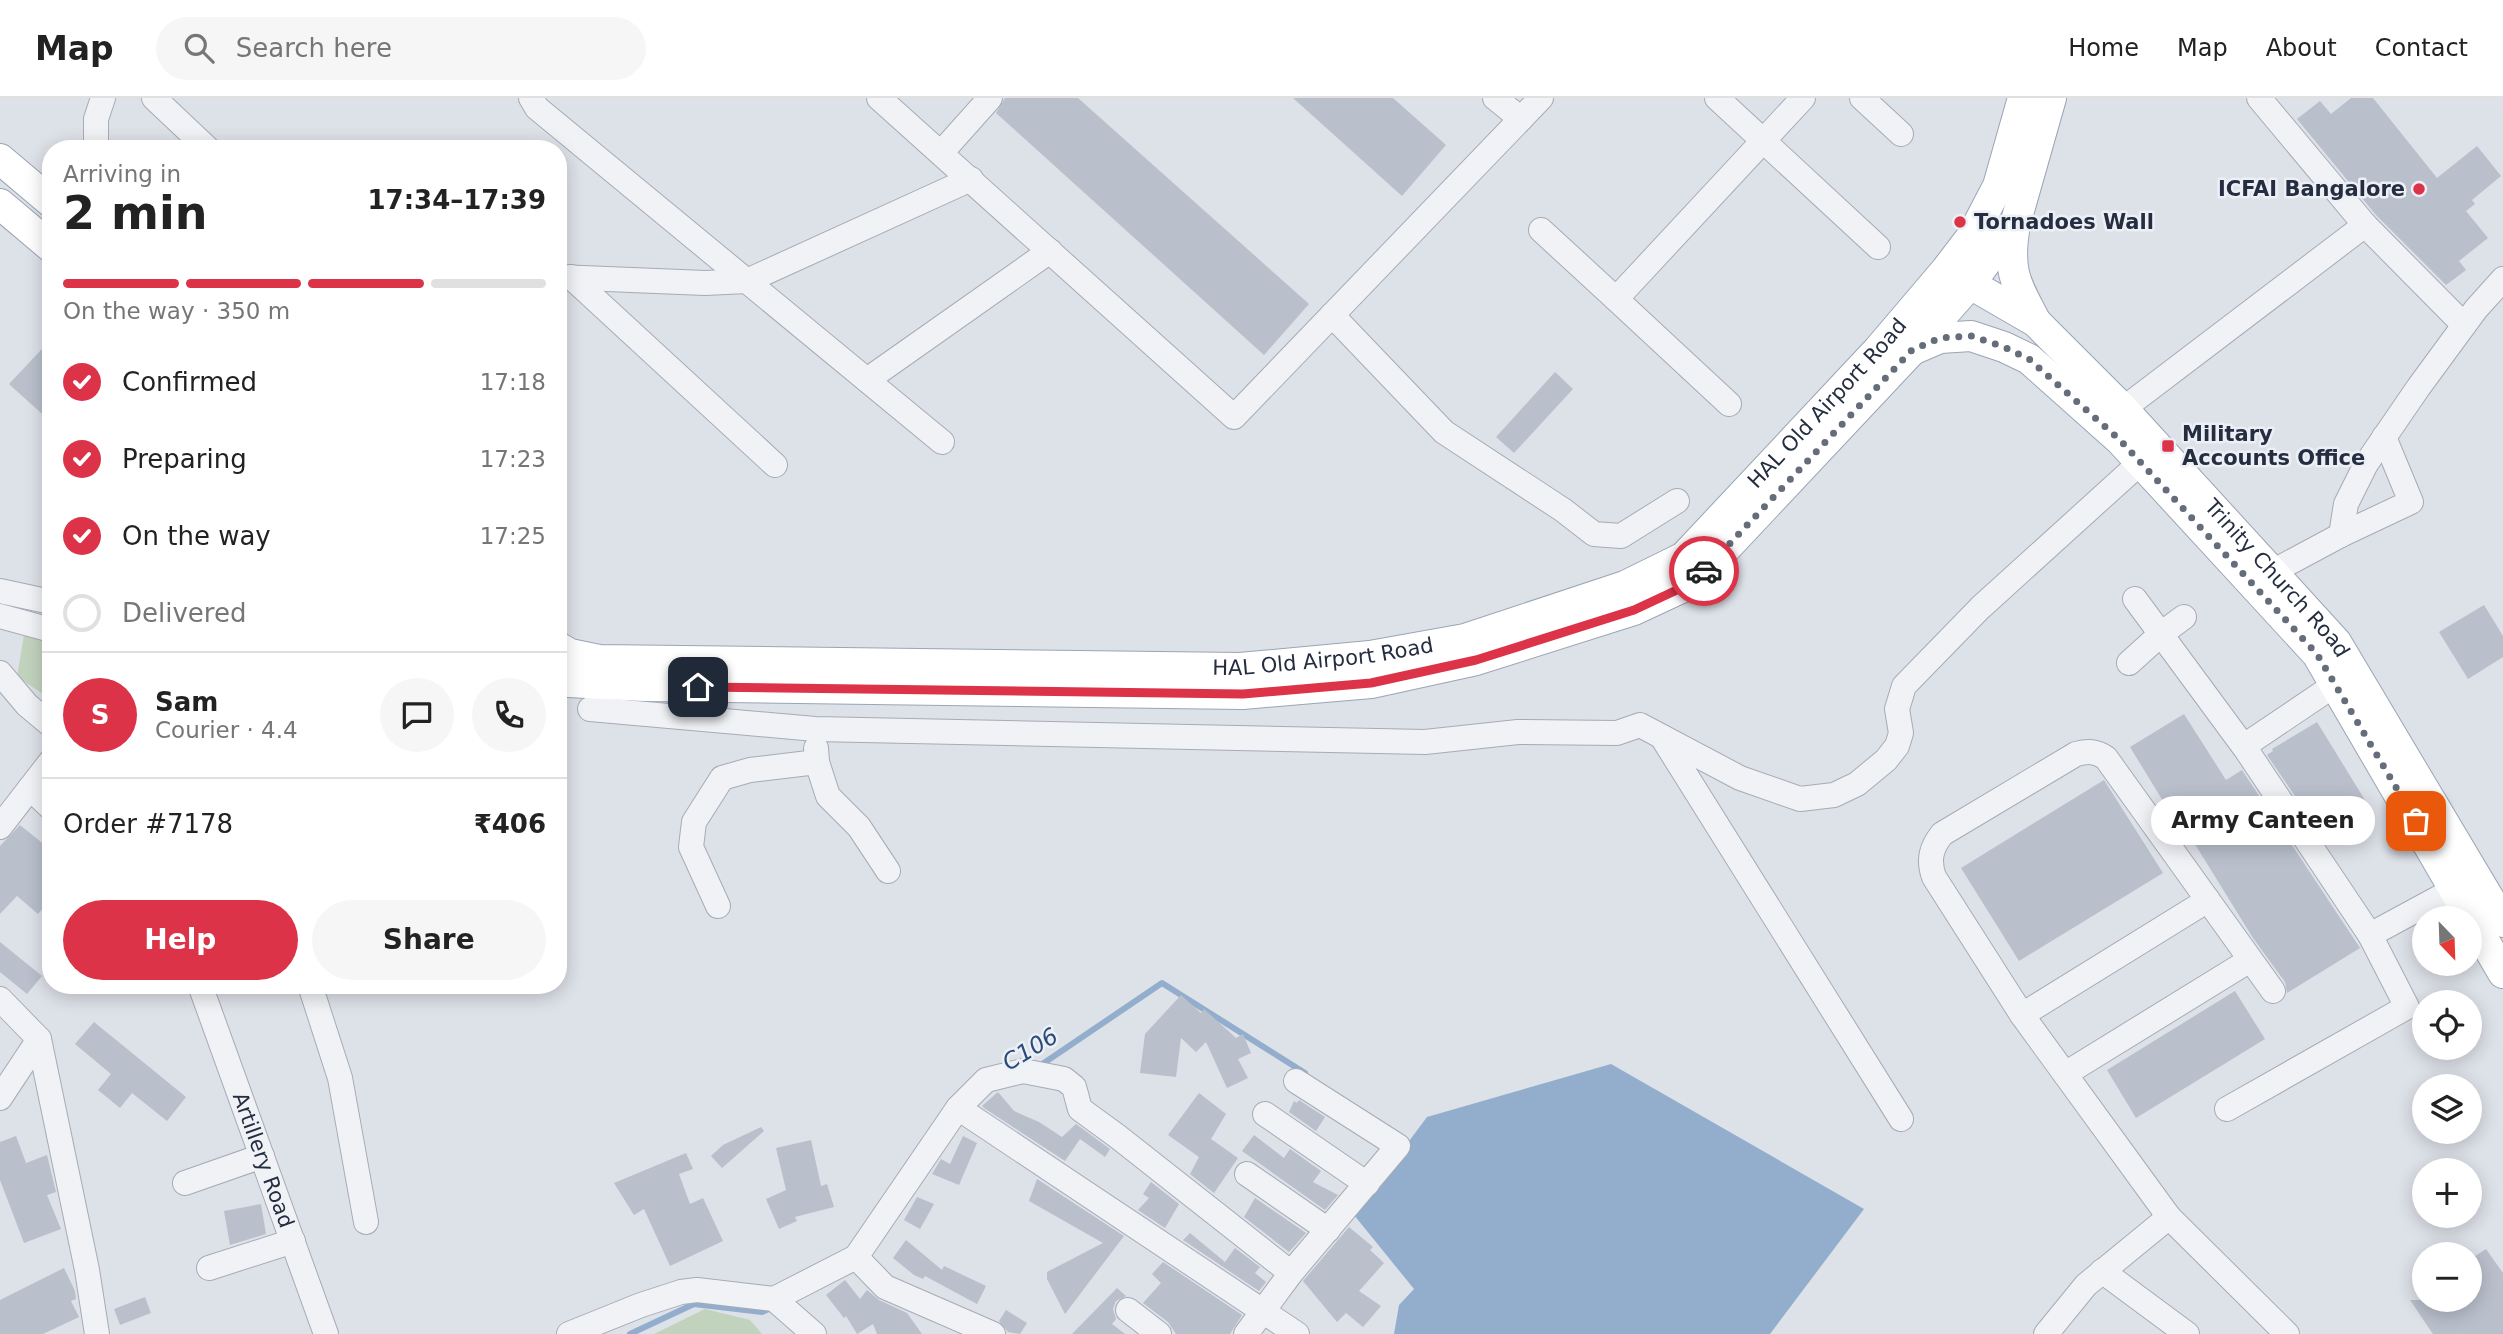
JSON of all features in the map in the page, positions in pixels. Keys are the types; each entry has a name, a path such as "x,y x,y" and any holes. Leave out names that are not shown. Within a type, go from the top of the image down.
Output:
{"main road":[{"path":"1958,277 1972,236 1998,186 2023,98"},
{"path":"2036,322 2016,284 2011,260 2016,221 2051,98"},
{"path":"0,159 42,194"},
{"path":"0,204 42,240"},
{"path":"1958,277 2016,221"},
{"name":"Trinity Church Road","path":"1958,277 2036,322 2123,409 2336,642 2503,922"},
{"name":"HAL Old Airport Road","path":"567,682 644,686 1243,694 1371,683 1476,660 1634,610 1694,582 1912,350 1958,277"},
{"name":"HAL Old Airport Road","path":"567,653 599,660 1240,668 1370,656 1465,639 1625,586 1684,557 1878,350 1958,277"},
{"name":"Trinity Church Road","path":"1912,350 1940,338 1971,336 2017,353 2029,359 2141,462 2317,654 2503,973"}],"street":[{"path":"96,140 96,119 103,98"},
{"path":"154,98 198,140"},
{"path":"531,98 537,108 942,442"},
{"path":"879,98 1234,417 1541,98"},
{"path":"941,153 990,98"},
{"path":"1495,98 1521,119"},
{"path":"1717,98 1878,247"},
{"path":"1616,299 1803,98"},
{"path":"1862,98 1901,134"},
{"path":"2259,98 2365,225 2464,325"},
{"path":"567,277 705,283 747,281 971,179"},
{"path":"0,222 42,240"},
{"path":"2123,409 2365,225"},
{"path":"1541,230 1729,404"},
{"path":"867,380 1050,251"},
{"path":"567,279 775,465"},
{"path":"2341,535 2346,504 2366,464 2464,325 2503,279"},
{"path":"1332,315 1444,432 1563,510 1594,534 1621,536 1677,501"},
{"path":"2272,572 2411,502 2384,437"},
{"path":"590,709 815,729 1425,742 1518,732 1617,733 1640,725 1740,778 1800,799 1834,795 1857,784 1886,760 1897,746 1901,733 1896,709 1904,685 1980,608 2141,462"},
{"path":"0,591 42,600"},
{"path":"2135,599 2244,747 2370,935 2407,1007 2227,1109"},
{"path":"0,616 42,628"},
{"path":"2130,663 2184,617"},
{"path":"0,673 27,705 42,718"},
{"path":"2244,747 2336,684"},
{"path":"815,729 817,762 828,796 859,827 888,871"},
{"path":"1662,736 1901,1119"},
{"path":"2273,991 2106,758 2099,753 2088,751 2076,754 1942,834 1934,844 1929,860 1934,877 2022,1015 2064,1074 2169,1217 2287,1334"},
{"path":"718,906 691,847 694,822 722,778 750,770 817,762"},
{"path":"0,827 42,773"},
{"path":"30,788 42,799"},
{"path":"2370,935 2455,889"},
{"path":"2022,1015 2208,900"},
{"path":"2064,1074 2250,960"},
{"name":"Artillery Road","path":"204,994 327,1334"},
{"path":"313,994 340,1078 366,1222"},
{"path":"0,999 38,1039 97,1334"},
{"path":"1,1095 38,1039"},
{"path":"569,1334 681,1292 697,1290 774,1299 860,1262 958,1108 986,1080 1023,1071 1064,1079 1074,1087 1080,1109 1291,1273"},
{"path":"1246,1334 1291,1273 1398,1146 1296,1082"},
{"path":"958,1108 1297,1334"},
{"path":"1265,1114 1367,1184"},
{"path":"185,1183 262,1156"},
{"path":"1247,1174 1328,1230"},
{"path":"2046,1334 2086,1285 2169,1217"},
{"path":"209,1268 293,1241"},
{"path":"860,1262 885,1287 984,1332"},
{"path":"2102,1271 2187,1334"},
{"path":"774,1299 814,1334"},
{"path":"1128,1310 1159,1334"}],"green space":[{"path":"26,622 42,627 42,693 17,677"},
{"path":"705,1309 750,1320 762,1334 654,1334"}],"water":[{"path":"1611,1064 1864,1209 1770,1334 1394,1334 1399,1305 1414,1289 1354,1215 1427,1117"}],"building":[{"path":"1005,98 1078,98 1309,304 1264,355 996,113"},
{"path":"1293,98 1393,98 1446,145 1402,196"},
{"name":"ICFAI Bangalore","path":"2351,98 2373,98 2437,178 2477,146 2501,176 2472,200 2475,204 2466,211 2488,238 2459,261 2466,270 2446,285 2376,215 2297,119 2320,101 2331,114"},
{"path":"42,349 42,414 9,384"},
{"path":"1555,372 1573,389 1514,453 1496,437"},
{"path":"2484,605 2503,636 2503,657 2468,679 2439,632"},
{"path":"2184,714 2226,780 2242,770 2360,948 2287,993 2285,982 2253,938 2167,799 2163,801 2130,747"},
{"path":"2317,722 2368,805 2321,834 2267,755 2272,749"},
{"path":"2104,780 2163,873 2019,961 1961,868"},
{"path":"20,825 42,843 42,909 38,914 17,896 0,914 0,846"},
{"path":"0,942 42,976 27,994 0,972"},
{"path":"2235,991 2265,1039 2136,1118 2107,1070"},
{"path":"1181,995 1201,1013 1204,1009 1236,1038 1243,1034 1251,1053 1238,1059 1248,1078 1227,1088 1206,1042 1196,1052 1181,1038 1176,1077 1140,1073 1145,1034"},
{"path":"94,1022 186,1097 167,1121 132,1093 120,1108 98,1090 111,1074 75,1044"},
{"path":"998,1092 1014,1111 1039,1122 1062,1137 1076,1124 1110,1149 1105,1157 1080,1139 1065,1161 982,1106"},
{"path":"1199,1093 1226,1114 1211,1139 1238,1158 1214,1193 1190,1174 1199,1157 1168,1135"},
{"path":"1299,1100 1325,1117 1316,1131 1289,1112 1294,1101 1297,1103"},
{"path":"761,1127 764,1131 722,1168 711,1156 723,1145"},
{"path":"1254,1135 1284,1158 1290,1149 1321,1171 1313,1182 1338,1195 1325,1210 1242,1151"},
{"path":"16,1136 26,1163 47,1155 56,1192 47,1195 61,1229 24,1243 0,1180 0,1142"},
{"path":"963,1136 977,1143 959,1185 932,1174 941,1159 950,1164"},
{"path":"811,1140 821,1186 827,1184 834,1207 795,1217 797,1221 779,1229 766,1199 786,1190 776,1148"},
{"path":"686,1153 693,1169 679,1174 690,1204 703,1198 723,1241 670,1266 644,1209 634,1215 614,1183"},
{"path":"1037,1179 1124,1236 1065,1314 1047,1279 1047,1272 1103,1243 1029,1201"},
{"path":"1151,1182 1179,1204 1165,1228 1138,1210 1149,1198 1143,1194"},
{"path":"917,1197 934,1204 920,1229 904,1220"},
{"path":"1255,1198 1306,1233 1289,1252 1244,1217"},
{"path":"261,1204 266,1234 230,1245 224,1211"},
{"path":"1349,1227 1373,1247 1370,1250 1384,1263 1359,1291 1381,1306 1363,1327 1346,1313 1337,1322 1303,1281"},
{"path":"1190,1233 1225,1262 1235,1248 1260,1267 1255,1273 1266,1282 1259,1291 1183,1240"},
{"path":"906,1240 942,1270 944,1266 986,1286 977,1304 925,1276 923,1279 914,1275 893,1258"},
{"path":"2486,1249 2503,1273 2503,1334 2433,1334 2418,1312 2482,1312 2482,1252"},
{"path":"1163,1262 1242,1315 1230,1334 1176,1334 1168,1322 1143,1303 1161,1283 1152,1274"},
{"path":"64,1268 75,1291 76,1299 71,1301 79,1317 43,1334 0,1334 0,1300"},
{"path":"845,1280 860,1299 867,1290 879,1300 907,1313 922,1334 877,1334 873,1324 857,1334 846,1316 844,1318 826,1295"},
{"path":"1117,1288 1126,1296 1116,1301 1113,1309 1116,1319 1112,1324 1125,1334 1072,1334"},
{"path":"145,1297 151,1313 120,1325 114,1309"},
{"path":"1006,1310 1027,1323 1020,1334 1008,1332 999,1321"}],"waterway":[{"name":"C106","path":"1038,1067 1162,983 1305,1073"},
{"name":"C106","path":"630,1334 694,1304 762,1312 771,1308"}],"way so far":[{"path":"1704,571 1912,350 1940,338 1971,336 2004,347 2029,359 2120,440 2317,654 2416,821"}],"place":[{"name":"ICFAI Bangalore","path":"2419,189"},
{"name":"Tornadoes Wall","path":"1960,222"},
{"name":"Military Accounts Office","path":"2168,446"},
{"name":"Army Canteen","path":"2416,821"}],"route":[{"path":"698,687 1243,694 1371,683 1476,660 1634,610 1694,582 1704,571"}]}
